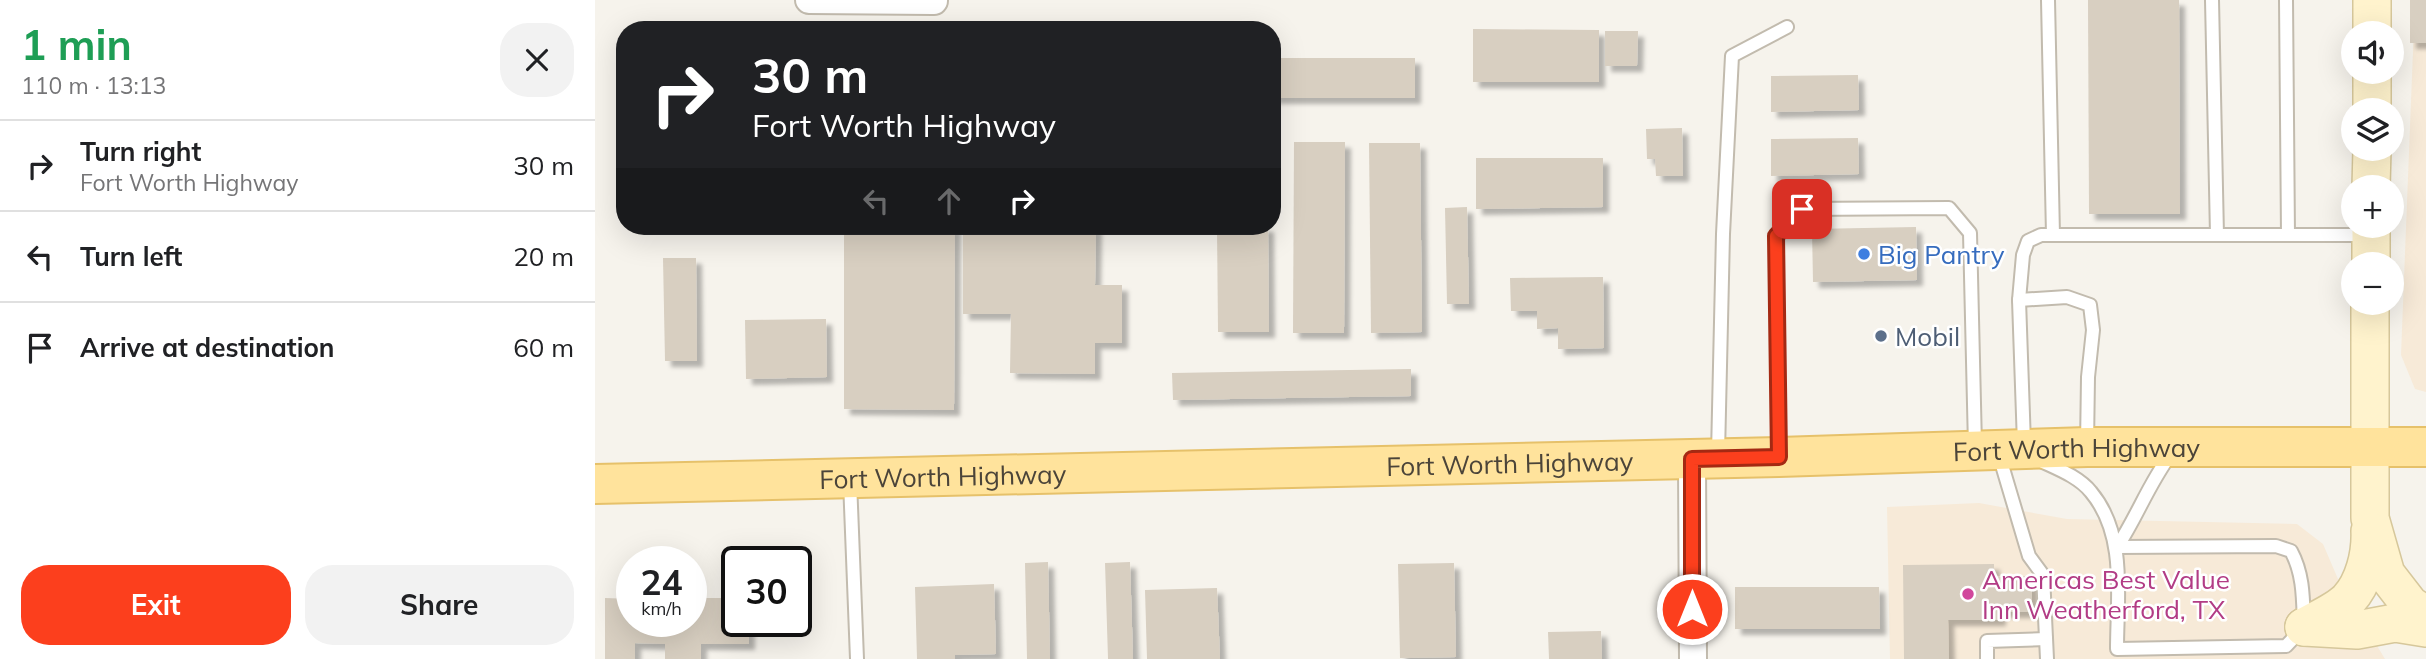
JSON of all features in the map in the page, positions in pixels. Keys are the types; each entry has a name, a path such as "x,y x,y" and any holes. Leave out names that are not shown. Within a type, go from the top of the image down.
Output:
{"main road":[{"name":"Fort Worth Highway","path":"595,484 1779,457 2002,448 2426,447"}],"street":[{"path":"809,0 934,1"},
{"path":"2372,0 2372,21"},
{"path":"2304,626 2347,601 2358,586 2371,543 2370,315"},
{"path":"1693,659 1705,458"},
{"path":"2370,518 2386,574 2410,606 2426,615"},
{"path":"2304,626 2357,631 2395,623 2426,628"}],"lane":[{"path":"2048,0 2053,235"},
{"path":"2212,0 2217,235"},
{"path":"2286,0 2288,235"},
{"path":"1705,458 1723,234 1732,56 1787,27"},
{"path":"1779,457 1776,236 1802,209 1949,208 1970,233 2002,448 2029,556 2043,575 2047,659"},
{"path":"2002,448 2023,255 2028,241 2041,235 2288,235 2371,242"},
{"path":"2019,300 2067,297 2091,305 2093,330 2088,377 2087,447"},
{"path":"2117,547 2132,524 2137,509 2157,474 2178,447"},
{"path":"2002,448 2072,477 2091,491 2102,509 2117,547 2117,654 2287,646 2304,626 2302,581 2298,563 2291,551 2276,546 2117,547"},
{"path":"850,479 857,659"},
{"path":"1987,659 1987,641 2046,639"}],"shaded area":[{"path":"2415,0 2426,0 2426,392 2415,389 2401,355"},
{"path":"1979,503 2067,519 2297,524 2323,544 2341,586 2385,659 1890,659 1887,507"}],"building":[{"path":"2088,0 2179,0 2180,214 2089,214"},
{"path":"2410,0 2426,0 2426,43 2410,43"},
{"path":"1473,29 1599,30 1599,82 1473,82"},
{"path":"1605,31 1638,31 1637,66 1605,66"},
{"path":"1281,58 1415,58 1415,98 1281,98"},
{"path":"1858,75 1859,110 1771,112 1771,76"},
{"path":"1682,128 1683,176 1656,176 1655,159 1647,159 1646,129"},
{"path":"1858,138 1859,174 1771,176 1771,139"},
{"path":"1294,142 1345,142 1344,333 1293,333"},
{"path":"1369,143 1420,143 1422,332 1371,333"},
{"path":"1476,158 1603,158 1603,207 1476,209"},
{"path":"1467,207 1469,304 1447,304 1445,208"},
{"name":"Big Pantry","path":"1916,227 1917,280 1813,282 1812,229"},
{"path":"844,235 955,235 954,410 844,409"},
{"path":"963,235 1096,235 1095,285 1122,285 1122,343 1095,343 1095,374 1010,373 1011,314 963,314"},
{"path":"1217,235 1268,235 1269,332 1218,332"},
{"path":"663,258 696,258 697,361 665,361"},
{"path":"1603,277 1604,348 1558,349 1558,328 1537,329 1537,311 1511,311 1510,278"},
{"path":"826,319 827,377 746,379 745,320"},
{"path":"1411,369 1411,396 1173,400 1172,373"},
{"path":"1048,562 1050,659 1027,659 1025,563"},
{"path":"1130,562 1133,659 1108,659 1105,563"},
{"path":"1454,563 1456,657 1400,658 1398,564"},
{"name":"Americas Best Value Inn Weatherford, TX","path":"1994,564 1994,577 2032,576 2032,612 2000,612 2000,620 1948,620 1949,659 1904,659 1903,565"},
{"path":"994,584 996,654 955,655 955,659 917,659 915,587"},
{"path":"1735,587 1879,587 1880,629 1735,629"},
{"path":"1217,588 1220,659 1147,659 1145,590"},
{"path":"605,598 616,598 616,637 707,637 707,598 721,598 721,637 749,637 749,644 701,644 701,659 665,659 665,644 635,643 635,659 605,659"},
{"path":"1601,631 1602,659 1549,659 1548,632"}],"place":[{"name":"Big Pantry","path":"1864,254"},
{"name":"Mobil","path":"1881,336"},
{"name":"Americas Best Value Inn Weatherford, TX","path":"1968,594"}],"route":[{"path":"1692,609 1692,459 1779,457 1776,236 1802,209"}]}
